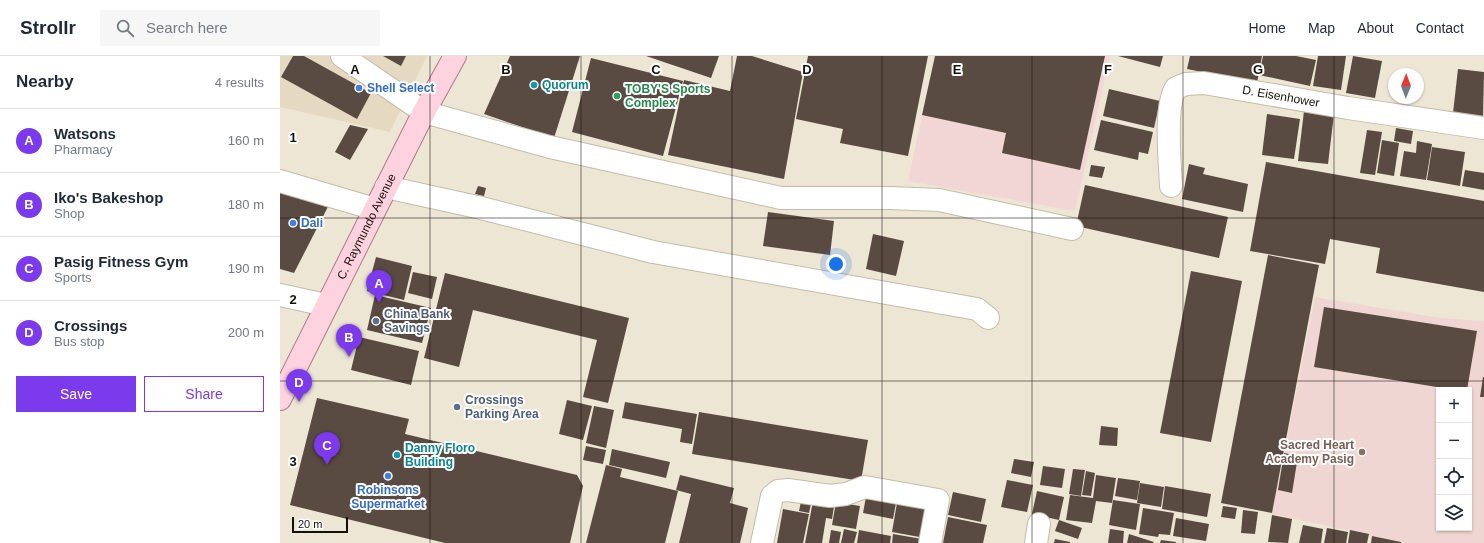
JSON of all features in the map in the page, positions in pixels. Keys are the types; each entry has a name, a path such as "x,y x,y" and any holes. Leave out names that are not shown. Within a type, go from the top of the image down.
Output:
{"main road":[{"name":"C. Raymundo Avenue","path":"280,399 326,305 454,56"}],"street":[{"path":"342,56 424,112 550,146 780,198 890,198 939,200 1072,229"},
{"name":"D. Eisenhower","path":"1171,186 1168,130 1172,97 1176,88 1186,84 1204,83 1348,108 1484,128"},
{"path":"280,181 375,209"},
{"path":"386,187 477,206 653,252 976,309 988,318"},
{"path":"280,295 326,305"},
{"path":"762,543 772,496 778,491 788,490 830,496 846,494 865,488 938,500 930,543"}],"shaded area":[{"path":"280,56 427,56 390,132 280,107"},
{"path":"935,56 1110,56 1075,211 908,181"},
{"name":"Sacred Heart Academy Pasig","path":"1315,297 1441,318 1484,321 1484,543 1406,543 1272,514"}],"building":[{"path":"293,56 304,56 371,93 357,119 281,77"},
{"path":"383,56 406,56 401,66"},
{"name":"Quorum","path":"510,56 580,56 554,138 484,114"},
{"path":"646,56 719,56 711,78"},
{"path":"737,56 752,56 803,72 784,179 668,155 684,80 730,91"},
{"path":"808,56 928,56 908,156 840,143 843,129 796,119"},
{"path":"935,56 1105,56 1080,170 1002,153 1006,133 922,115"},
{"path":"1118,56 1163,56 1160,67"},
{"path":"1190,56 1262,56 1257,83 1187,69"},
{"path":"1263,56 1296,56 1316,60 1310,86 1259,75"},
{"path":"1318,56 1346,56 1341,90 1313,86"},
{"path":"1353,56 1382,61 1375,98 1346,93"},
{"path":"591,58 683,81 663,156 572,132"},
{"path":"1458,69 1484,72 1483,117 1453,113"},
{"path":"1109,89 1160,101 1154,128 1103,116"},
{"path":"1304,111 1334,114 1328,164 1298,161"},
{"path":"1267,114 1300,119 1294,159 1262,155"},
{"path":"1101,120 1153,132 1148,154 1139,152 1138,160 1094,150"},
{"path":"350,125 368,129 350,160 335,152"},
{"path":"1396,128 1413,131 1411,144 1394,141"},
{"path":"1367,130 1382,132 1375,175 1360,173"},
{"path":"1382,140 1399,143 1394,176 1377,173"},
{"path":"1417,141 1432,144 1426,180 1400,176 1404,151 1416,153"},
{"path":"1432,147 1465,152 1460,186 1427,180"},
{"path":"1266,162 1484,201 1484,292 1376,273 1380,248 1330,239 1325,264 1250,251"},
{"path":"1189,164 1205,168 1203,174 1248,184 1243,212 1182,199"},
{"path":"1091,165 1105,167 1102,178 1089,176"},
{"path":"1465,170 1484,173 1484,190 1462,186"},
{"path":"280,183 334,195 294,273 280,269"},
{"path":"1085,185 1228,217 1219,258 1076,226"},
{"path":"478,186 486,188 484,196 475,194"},
{"path":"768,212 834,221 830,255 763,246"},
{"path":"873,234 904,241 896,276 866,269"},
{"path":"1268,255 1319,265 1272,513 1221,503"},
{"path":"376,257 412,266 404,300 367,291"},
{"path":"1191,271 1242,281 1211,442 1160,433"},
{"path":"413,272 437,277 432,299 408,293"},
{"path":"445,273 629,318 608,403 583,397 597,340 473,310 459,367 424,358"},
{"path":"375,295 431,308 422,343 367,330"},
{"path":"1324,307 1477,331 1468,387 1437,387 1314,367"},
{"path":"359,337 419,351 411,385 351,370"},
{"path":"1483,377 1484,397 1480,397"},
{"name":"Danny Floro Building","path":"317,398 409,419 405,434 577,475 583,486 570,543 445,543 290,505"},
{"path":"567,400 592,406 583,440 559,434"},
{"path":"625,402 697,414 692,444 680,442 682,429 622,418"},
{"path":"594,406 614,410 606,448 586,443"},
{"path":"699,412 868,440 861,481 692,454"},
{"path":"1101,426 1118,428 1117,446 1099,445"},
{"path":"586,446 606,450 603,464 583,460"},
{"path":"612,449 670,462 666,478 609,465"},
{"path":"1284,453 1298,456 1292,493 1278,490"},
{"path":"1014,459 1034,462 1031,477 1011,473"},
{"path":"606,465 622,469 620,477 678,491 665,543 586,543"},
{"path":"1043,466 1065,469 1062,488 1040,485"},
{"path":"1073,469 1085,470 1081,496 1069,494"},
{"path":"1086,471 1095,473 1091,496 1082,495"},
{"path":"680,475 734,488 730,503 748,508 740,543 679,543 691,494 676,490"},
{"path":"1096,475 1116,478 1112,503 1096,501 1092,523 1066,520 1070,495 1093,498"},
{"path":"1118,478 1140,481 1137,500 1115,496"},
{"path":"1007,480 1033,485 1027,512 1001,507"},
{"path":"1140,483 1164,487 1161,507 1137,503"},
{"path":"1165,486 1211,494 1207,517 1162,509"},
{"path":"1037,491 1064,497 1059,520 1032,514"},
{"path":"953,492 986,499 981,522 948,515"},
{"path":"814,496 835,500 832,519 826,518 822,543 805,543"},
{"path":"802,497 812,499 809,513 799,511"},
{"path":"866,497 896,503 893,519 863,513"},
{"path":"898,497 932,503 925,538 892,532"},
{"path":"1113,500 1140,504 1136,530 1109,525"},
{"path":"836,502 860,506 856,529 832,525"},
{"path":"1223,506 1237,508 1235,519 1221,517"},
{"path":"1143,508 1174,513 1170,535 1159,534 1158,537 1139,534"},
{"path":"783,509 809,514 803,543 777,543"},
{"path":"1243,510 1258,512 1255,534 1241,533"},
{"path":"1272,515 1292,519 1288,543 1268,542"},
{"path":"948,517 987,525 983,543 943,543"},
{"path":"1176,518 1209,524 1206,541 1173,536"},
{"path":"1059,520 1082,528 1078,539 1055,531"},
{"path":"1303,525 1323,529 1321,543 1299,543"},
{"path":"1327,528 1348,532 1346,543 1324,543"},
{"path":"844,529 857,532 854,543 841,543"},
{"path":"1110,529 1124,531 1123,543 1108,543"},
{"path":"831,530 841,532 839,543 829,543"},
{"path":"859,530 891,536 890,543 857,543"},
{"path":"1350,530 1369,534 1367,543 1348,543"},
{"path":"893,534 922,539 921,543 892,543"},
{"path":"1129,534 1154,542 1127,543"},
{"path":"1372,536 1401,542 1401,543 1371,543"},
{"path":"1055,539 1070,542 1070,543 1054,543"},
{"path":"1161,540 1176,542 1176,543 1160,543"}],"place":[{"name":"Quorum","path":"534,85"},
{"name":"Shell Select","path":"359,88"},
{"name":"TOBY'S Sports Complex","path":"617,96"},
{"name":"Dali","path":"293,223"},
{"name":"Watsons","path":"379,303"},
{"name":"China Bank Savings","path":"376,321"},
{"name":"Iko's Bakeshop","path":"349,357"},
{"name":"Crossings","path":"299,402"},
{"name":"Crossings Parking Area","path":"457,407"},
{"name":"Sacred Heart Academy Pasig","path":"1362,452"},
{"name":"Danny Floro Building","path":"397,455"},
{"name":"Pasig Fitness Gym","path":"327,465"},
{"name":"Robinsons Supermarket","path":"388,476"}]}
